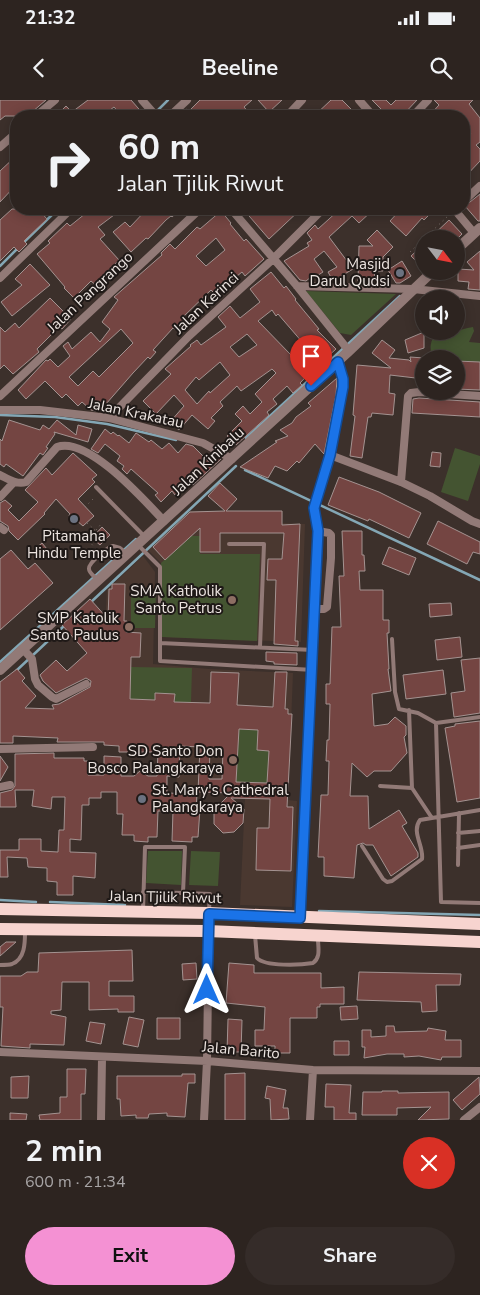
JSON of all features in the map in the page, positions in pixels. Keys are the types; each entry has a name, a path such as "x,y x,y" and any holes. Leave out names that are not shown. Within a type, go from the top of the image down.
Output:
{"highway":[{"name":"Jalan Tjilik Riwut","path":"0,909 209,914 480,924"},
{"path":"318,919 318,936"},
{"path":"0,929 255,932 480,942"}],"street":[{"path":"43,110 55,100"},
{"path":"142,100 151,110"},
{"path":"176,110 187,100"},
{"path":"293,110 302,100"},
{"path":"359,100 368,110"},
{"path":"419,110 428,100"},
{"path":"0,147 10,138"},
{"path":"470,195 480,186"},
{"path":"0,278 65,215"},
{"name":"Jalan Pangrango","path":"0,396 194,215"},
{"path":"236,215 297,286 349,351"},
{"name":"Jalan Kerinci","path":"109,418 189,336 273,259 317,215"},
{"path":"461,215 477,231 465,242"},
{"name":"Jalan Kinibalu","path":"0,670 338,362 424,280"},
{"path":"297,286 414,289 480,296"},
{"path":"300,918 318,531 314,508 316,495 330,455 343,387 343,379 338,362"},
{"path":"401,482 408,396 420,392 480,396"},
{"name":"Jalan Krakatau","path":"0,410 40,410 109,418 202,443 232,458"},
{"path":"0,475 22,484 26,482 57,447 64,444 79,447 128,482 164,521"},
{"path":"330,455 401,482 430,496 472,522 480,524"},
{"path":"0,497 14,482"},
{"path":"315,609 326,608 331,558 330,535 329,533 318,531"},
{"path":"23,649 32,659 35,679 38,685 52,697 56,699 86,684"},
{"path":"0,749 93,747"},
{"path":"0,786 10,785"},
{"path":"204,1120 207,1061 207,931 209,914"},
{"name":"Jalan Barito","path":"0,1052 102,1058 207,1061 313,1070 480,1071"},
{"path":"101,1120 102,1058"},
{"path":"310,1120 313,1070"},
{"path":"467,1119 480,1107"}],"lane":[{"path":"96,487 146,538"},
{"path":"229,544 264,544 260,647"},
{"path":"138,545 160,567 160,662 313,670"},
{"path":"98,581 89,571 88,567 113,546 120,548 127,554"},
{"path":"392,638 397,707 399,709 418,713 436,723 480,717"},
{"path":"160,643 313,650"},
{"path":"409,710 412,788 432,818"},
{"path":"436,723 440,816 440,902 480,903"},
{"path":"380,786 412,788"},
{"path":"362,846 383,879 387,882 392,881 422,859 416,826 420,820 480,810"},
{"path":"458,865 459,813"},
{"path":"458,833 480,831"},
{"path":"458,848 480,845"},
{"path":"143,913 145,847 185,847 182,893"},
{"path":"143,892 210,894 209,914"},
{"path":"0,965 12,964 20,957 24,950 25,930"},
{"path":"255,932 257,958 269,964 313,963 319,954 318,936"}],"path":[{"path":"410,252 449,215"},
{"path":"85,507 101,492"},
{"path":"69,522 72,519"},
{"path":"87,522 95,530"},
{"path":"102,523 87,539 102,554"}],"shaded area":[{"name":"SMA Katholik Santo Petrus","path":"185,511 283,511 282,523 305,524 301,642 162,637 161,563 146,548"},
{"path":"143,556 155,572 153,664 293,673 288,800 297,801 292,907 240,905 245,799 227,798 226,793 176,792 179,727 99,725 107,590"}],"green space":[{"path":"306,291 396,294 351,335 340,333"},
{"path":"473,327 474,331 469,342 480,343 480,365 465,363 465,350 431,350 432,340 465,340 465,329"},
{"path":"455,448 480,456 480,464 468,501 441,492"},
{"path":"191,536 200,536 200,554 260,554 257,641 162,637 161,563"},
{"path":"131,590 156,590 155,628 131,628"},
{"path":"131,667 192,668 191,702 174,702 174,694 156,693 155,700 130,699"},
{"path":"239,729 258,730 257,750 269,751 267,783 236,782"},
{"path":"148,851 182,851 181,885 146,883"},
{"path":"191,851 220,852 218,886 189,885"}],"building":[{"path":"0,100 46,100 34,110 10,110 10,116 5,116 0,120"},
{"path":"88,100 131,100 140,110 117,110 114,107 110,110 75,110"},
{"path":"200,100 252,100 244,107 247,110 190,110"},
{"path":"258,100 282,100 271,110 267,110"},
{"path":"331,100 342,100 352,110 320,110"},
{"path":"372,100 386,100 391,105 396,100 417,100 408,110 382,110"},
{"path":"434,100 473,100 469,104 480,118 480,142 476,145 480,149 480,161 470,172 470,110 434,110 439,105"},
{"path":"66,106 70,110 62,110"},
{"path":"10,162 10,191 0,202 0,171"},
{"path":"480,194 480,221 470,212 470,202"},
{"path":"10,211 10,215 43,215 47,219 24,241 27,244 19,252 14,247 0,261 0,220"},
{"path":"84,215 114,215 98,227 105,235 100,239 119,260 107,272 110,275 98,287 91,281 74,298 37,254 50,243 48,241 67,223 70,226"},
{"path":"141,215 174,215 166,220 148,239 146,238 131,252 113,232 125,222 130,227"},
{"path":"216,215 224,215 244,241 246,239 264,259 245,276 242,272 215,294 211,290 153,350 156,352 150,359 148,357 106,404 104,402 96,411 91,410 82,402 78,406 66,394 62,398 45,381 26,399 18,390 46,360 50,359 58,367 70,356 63,346 68,342 72,349 91,332 100,342 110,329 102,322 118,300 114,297 162,255 161,253 170,244 175,249 197,227 200,229","holes":["216,238 225,250 206,266 196,256","121,329 133,343 99,377 93,371 78,386 69,377"]},
{"path":"248,215 295,215 269,239"},
{"path":"333,215 368,215 359,223 352,216 329,237 353,269 333,281 328,272 337,267 324,251 314,259 323,272 306,281 300,280 284,261 309,246 307,243 312,240 307,233 315,225 318,229"},
{"path":"396,215 429,215 424,220 422,218 406,236 390,221"},
{"path":"449,220 458,230 438,230"},
{"path":"377,230 393,247 383,257 383,271 375,271 374,281 358,281 359,246 373,246 367,240"},
{"path":"480,251 480,290 468,289 469,282 458,281 465,280 465,269 474,270 467,262"},
{"name":"Masjid Darul Qudsi","path":"402,261 411,276 400,283 396,283 388,270"},
{"path":"30,264 50,285 12,316 1,302 22,285 15,279"},
{"path":"271,272 284,288 286,286 319,329 317,330 336,349 323,359 293,393 287,386 273,399 277,404 267,412 269,415 236,445 227,436 242,421 235,414 243,406 250,414 262,402 255,394 276,373 272,369 241,391 237,386 220,402 223,406 211,418 215,421 208,429 192,415 179,430 170,422 184,406 174,395 156,414 143,401 171,374 165,369 190,345 197,340 201,345 226,327 218,317 230,306 240,318 260,302 250,289","holes":["272,310 276,316 278,314 303,343 291,355 258,321","247,334 257,345 239,357 230,347","220,362 230,375 210,393 209,391 197,404 185,390 196,377 199,380"]},
{"path":"50,298 71,319 62,329 59,327 37,349 39,352 13,374 4,365 0,369 0,327 5,332 15,323 19,328"},
{"path":"415,336 415,340 424,340 424,348 408,353 405,340"},
{"path":"382,340 395,350 389,358 409,360 411,362 410,357 415,357 415,378 390,375 389,393 395,394 393,415 372,413 371,417 368,417 362,458 350,456 355,416 353,415 357,365 391,368 372,353"},
{"path":"465,361 480,362 480,390 465,389"},
{"path":"337,378 336,395 324,454 315,444 299,463 297,461 287,471 275,466 268,478 240,467 277,442 275,441 288,436 280,430 292,423 296,417 311,406 308,403"},
{"path":"413,399 480,402 480,417 412,413"},
{"path":"9,420 40,430 43,425 49,429 57,420 76,435 78,425 92,429 88,442 54,432 55,434 46,447 48,448 43,455 40,453 23,476 6,464 4,467 0,464 0,439 2,441"},
{"path":"105,429 111,434 113,432 119,435 129,443 136,433 149,442 151,440 162,449 169,443 178,453 186,444 193,446 210,463 214,456 221,459 193,485 190,482 175,495 172,491 161,502 155,495 158,493 131,469 127,474 122,469 124,466 117,461 120,456 105,444 98,453 91,449"},
{"path":"432,452 441,453 440,467 430,466"},
{"path":"73,453 97,475 92,479 95,482 78,499 94,516 83,526 69,516 70,514 56,499 45,514 18,540 9,531 8,526 0,521 0,503 5,500 12,506 8,510 19,521 38,502 25,490 46,468 52,475"},
{"path":"339,477 379,492 421,513 409,538 369,519 368,521 328,505"},
{"path":"220,483 237,499 226,511 282,511 282,525 300,524 295,641 298,641 298,646 274,644 276,580 267,580 268,559 282,559 284,533 220,533 220,552 200,552 200,528 165,560 153,547 190,512 225,511 208,496"},
{"path":"438,521 480,542 480,554 473,552 467,564 427,544"},
{"path":"102,527 110,535 100,545 92,538"},
{"path":"342,531 362,531 362,555 364,555 365,571 359,571 360,590 383,590 383,620 389,620 389,633 387,633 388,669 391,691 372,694 374,726 388,724 395,717 406,726 406,735 404,737 407,753 391,771 374,771 367,777 352,763 350,796 368,796 369,829 399,810 407,823 402,826 418,853 418,857 391,876 373,845 363,843 357,845 354,878 324,876 324,857 318,857 321,795 328,795 329,761 326,761 327,740 329,740 330,704 326,704 326,684 330,684 332,627 341,627 339,576 344,576"},
{"path":"42,543 47,549 41,555 35,549"},
{"path":"389,547 416,558 409,575 382,564"},
{"path":"11,550 28,569 35,563 53,583 0,630 0,559"},
{"path":"112,584 125,584 124,621 127,621 126,632 141,633 140,657 131,657 130,699 155,700 155,693 175,694 174,702 210,703 211,672 239,673 237,705 273,707 275,672 287,672 285,709 288,709 288,714 292,714 287,807 293,807 291,871 256,870 257,828 269,828 270,799 231,798 244,809 243,823 234,832 223,833 214,824 214,810 231,793 198,792 200,747 180,746 179,777 167,776 167,793 197,794 196,809 200,809 198,837 192,837 192,842 172,841 173,811 158,811 157,837 148,837 148,842 134,841 134,835 122,835 123,814 117,814 117,792 101,792 101,798 89,798 89,805 82,805 81,840 70,839 70,852 96,853 95,878 73,876 73,895 57,895 57,882 47,881 47,868 28,867 27,858 7,857 8,877 0,877 0,850 19,850 19,839 41,839 41,851 58,852 59,830 64,830 65,797 52,797 51,809 32,806 34,790 15,790 16,807 0,807 0,793 12,790 15,786 15,754 54,753 54,758 84,758 84,761 88,761 88,775 104,775 104,756 121,757 121,776 134,776 140,771 148,776 157,776 158,752 119,752 119,746 104,745 104,742 57,742 58,738 13,736 13,743 0,743 0,682 17,669 25,678 22,681 36,696 25,708 54,709 52,705 59,704 90,687 91,681 86,678 56,693 43,681 40,675 56,660 67,671 87,653 62,625 90,599 108,619 109,589 112,589","holes":["239,729 258,730 257,750 269,751 267,783 236,782","210,749 223,750 222,779 209,779"]},
{"path":"451,603 452,615 430,617 429,604"},
{"path":"460,637 462,657 437,660 435,640"},
{"path":"266,652 297,653 297,665 274,664 274,662 266,661"},
{"path":"480,658 480,713 454,717 451,693 465,691 461,660"},
{"path":"443,670 446,694 406,699 403,675"},
{"path":"480,721 480,798 457,802 445,728 455,726 455,724"},
{"path":"0,756 8,767 0,781"},
{"path":"6,942 16,942 0,956 0,947"},
{"path":"132,950 133,981 109,981 109,996 134,996 134,1012 118,1012 118,1009 89,1010 89,982 62,982 61,1010 51,1011 51,1014 66,1017 64,1045 30,1044 30,1048 1,1046 3,1007 0,1007 0,976 21,976 27,972 38,972 39,953"},
{"path":"196,963 197,979 183,980 182,964"},
{"path":"229,963 254,965 254,973 321,973 321,988 344,987 344,1004 320,1004 320,1007 317,1007 317,1018 290,1018 290,1053 275,1053 275,1046 255,1046 255,1030 264,1030 265,1007 226,1003"},
{"path":"359,972 461,974 460,985 436,985 437,1011 422,1012 421,1002 357,1000"},
{"path":"357,1006 358,1019 341,1020 340,1007"},
{"path":"129,1017 144,1020 138,1047 123,1044"},
{"path":"157,1018 180,1018 180,1039 157,1039"},
{"path":"228,1019 242,1020 241,1052 227,1052"},
{"path":"90,1022 105,1024 101,1044 86,1041"},
{"path":"386,1026 394,1026 395,1032 427,1031 428,1028 446,1031 445,1040 461,1040 461,1057 442,1057 441,1060 419,1056 404,1057 404,1054 387,1054 364,1058 365,1047 362,1047 362,1030 371,1030 371,1037 386,1036"},
{"path":"334,1041 349,1041 349,1055 334,1055"},
{"path":"67,1069 86,1069 85,1094 81,1094 81,1120 40,1120 39,1115 60,1113 60,1097 67,1097"},
{"path":"245,1073 245,1120 225,1120 225,1074"},
{"path":"182,1074 195,1074 195,1083 188,1083 185,1117 167,1116 167,1113 149,1114 148,1118 136,1118 136,1115 121,1116 120,1099 117,1099 117,1076 182,1076"},
{"path":"29,1076 28,1098 11,1098 11,1077"},
{"path":"479,1077 480,1094 462,1110 453,1100"},
{"path":"326,1084 351,1085 349,1113 356,1113 356,1120 334,1120 334,1107 325,1107"},
{"path":"267,1086 286,1090 283,1108 288,1108 289,1119 271,1120 270,1099 265,1098"},
{"path":"398,1091 398,1093 449,1092 449,1119 418,1120 431,1107 397,1108 397,1115 362,1115 363,1092"},
{"path":"10,1113 27,1114 26,1120 10,1120"}],"waterway":[{"path":"158,110 168,100"},
{"path":"22,244 52,215"},
{"path":"0,266 19,247"},
{"path":"246,438 400,296"},
{"path":"0,415 55,417 107,424 176,440"},
{"path":"90,603 236,466"},
{"path":"245,470 480,580"},
{"path":"0,662 136,539"},
{"path":"16,671 65,625"},
{"path":"0,900 36,902"},
{"path":"50,902 125,905"},
{"path":"319,911 480,915"}],"place":[{"name":"Masjid Darul Qudsi","path":"400,273"},
{"name":"Pitamaha Hindu Temple","path":"74,519"},
{"name":"SMA Katholik Santo Petrus","path":"232,600"},
{"name":"SMP Katolik Santo Paulus","path":"129,627"},
{"name":"SD Santo Don Bosco Palangkaraya","path":"233,760"},
{"name":"St. Mary's Cathedral Palangkaraya","path":"142,799"}],"route":[{"path":"207,990 207,931 209,914 300,918 318,531 314,508 316,495 330,455 343,387 343,379 338,362 311,386"}]}
